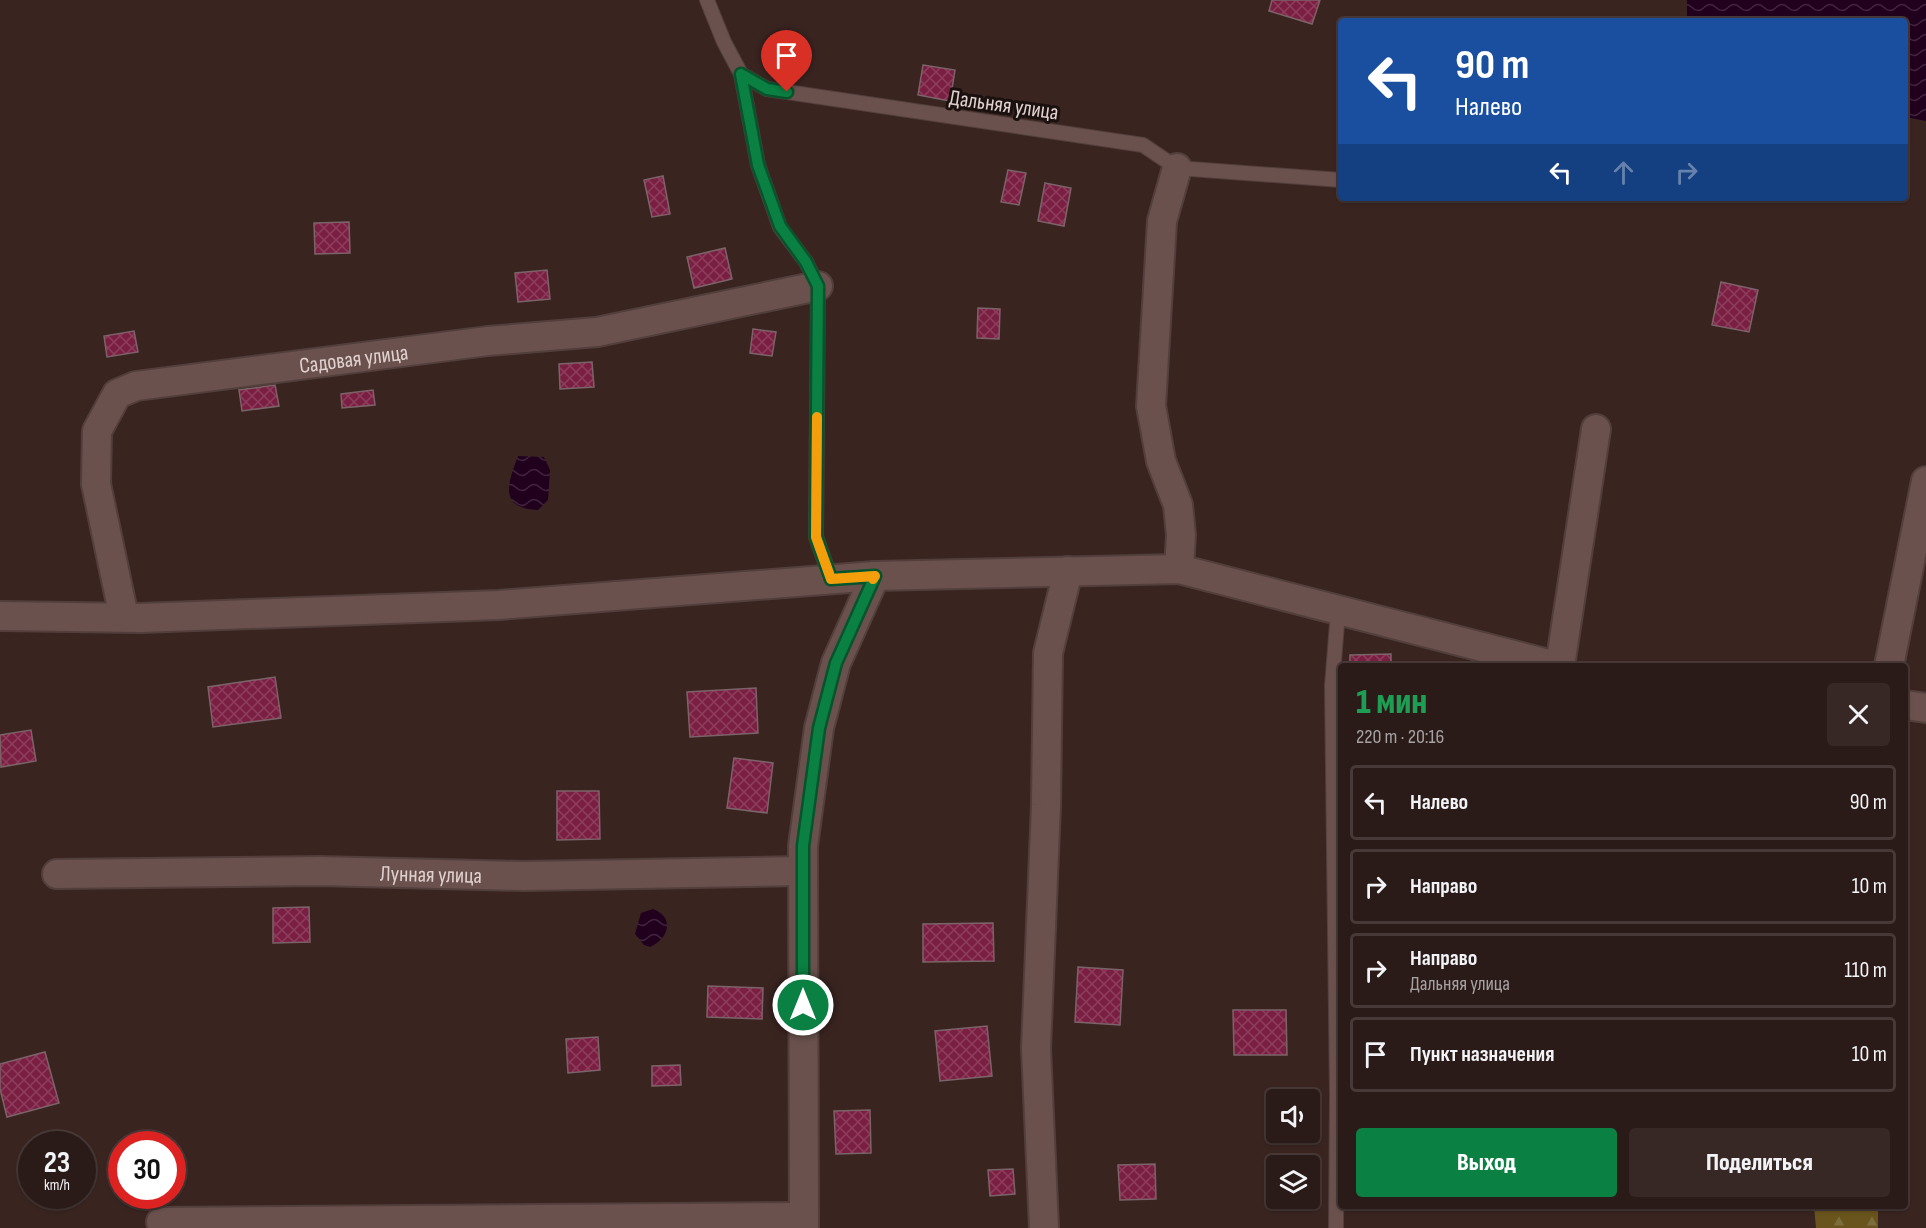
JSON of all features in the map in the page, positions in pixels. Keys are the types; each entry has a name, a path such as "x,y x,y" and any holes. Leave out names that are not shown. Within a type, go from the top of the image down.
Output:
{"street":[{"path":"1176,168 1162,221 1151,406 1161,461 1178,505 1181,535 1179,569"},
{"name":"Садовая улица","path":"124,617 96,484 97,431 117,394 136,386 488,341 597,332 818,286"},
{"path":"1558,663 1596,429"},
{"path":"1890,663 1926,481"},
{"path":"0,616 124,617 499,604 875,576 1179,569 1546,663"},
{"path":"1044,1228 1036,1048 1046,805 1048,653 1068,570"},
{"path":"161,1222 804,1223 803,846 819,728 836,663 875,576"},
{"path":"1908,705 1926,708"},
{"name":"Лунная улица","path":"57,874 319,872 524,876 803,871"}],"lane":[{"path":"707,0 723,42 741,74 758,165 780,226 806,262 818,286 816,537 831,579"},
{"name":"Дальняя улица","path":"741,74 767,89 1143,145 1176,168"},
{"path":"1176,168 1338,180"},
{"path":"1336,1228 1337,1096 1332,686 1338,611"}],"green space":[{"path":"1814,1209 1878,1209 1878,1228 1816,1228"}],"water":[{"path":"1687,0 1926,0 1926,121 1908,118 1908,18 1687,18"},
{"path":"518,456 544,457 550,470 548,500 538,510 517,505 511,499 509,484"},
{"path":"653,909 664,917 667,928 662,939 650,947 644,945 635,934 641,913"}],"building":[{"path":"1272,0 1320,0 1312,24 1269,11"},
{"path":"771,36 789,40 781,69 764,65"},
{"path":"923,65 955,70 950,101 918,95"},
{"path":"1008,170 1026,173 1019,205 1001,202"},
{"path":"663,176 670,214 652,217 644,180"},
{"path":"1045,183 1071,188 1064,226 1038,221"},
{"path":"349,222 350,253 315,254 314,223"},
{"path":"725,248 732,279 694,288 687,257"},
{"path":"547,270 550,299 518,302 515,273"},
{"path":"1721,282 1758,290 1749,332 1712,325"},
{"path":"978,308 1000,309 999,339 977,338"},
{"path":"753,329 776,332 772,356 750,353"},
{"path":"134,331 138,352 107,357 104,336"},
{"path":"592,362 594,387 560,389 559,364"},
{"path":"275,385 279,406 242,411 239,390"},
{"path":"373,390 375,405 342,408 341,394"},
{"path":"1391,654 1391,663 1350,663 1350,655"},
{"path":"275,677 281,718 213,727 208,687"},
{"path":"756,688 758,733 690,737 687,692"},
{"path":"31,730 36,761 1,767 0,735"},
{"path":"734,758 773,763 767,813 727,808"},
{"path":"557,791 599,791 600,839 557,840"},
{"path":"309,907 310,942 273,943 273,908"},
{"path":"993,923 994,961 923,962 923,924"},
{"path":"1078,967 1123,970 1120,1025 1075,1022"},
{"path":"708,986 763,988 762,1019 707,1017"},
{"path":"1233,1010 1286,1010 1287,1055 1234,1055"},
{"path":"987,1026 992,1076 940,1081 935,1031"},
{"path":"598,1037 600,1070 568,1073 566,1039"},
{"path":"45,1052 59,1103 7,1117 0,1089 0,1064"},
{"path":"680,1065 681,1085 652,1086 652,1066"},
{"path":"870,1110 871,1153 836,1154 834,1111"},
{"path":"1155,1164 1156,1199 1120,1200 1118,1165"},
{"path":"1013,1169 1015,1194 990,1196 988,1170"}],"slow traffic":[{"path":"817,417 816,537 831,579 875,576 873,579"}],"route":[{"path":"787,92 767,89 741,74 758,165 780,226 806,262 818,286 816,537 831,579 875,576 836,663 819,728 803,846 803,1005"}]}
